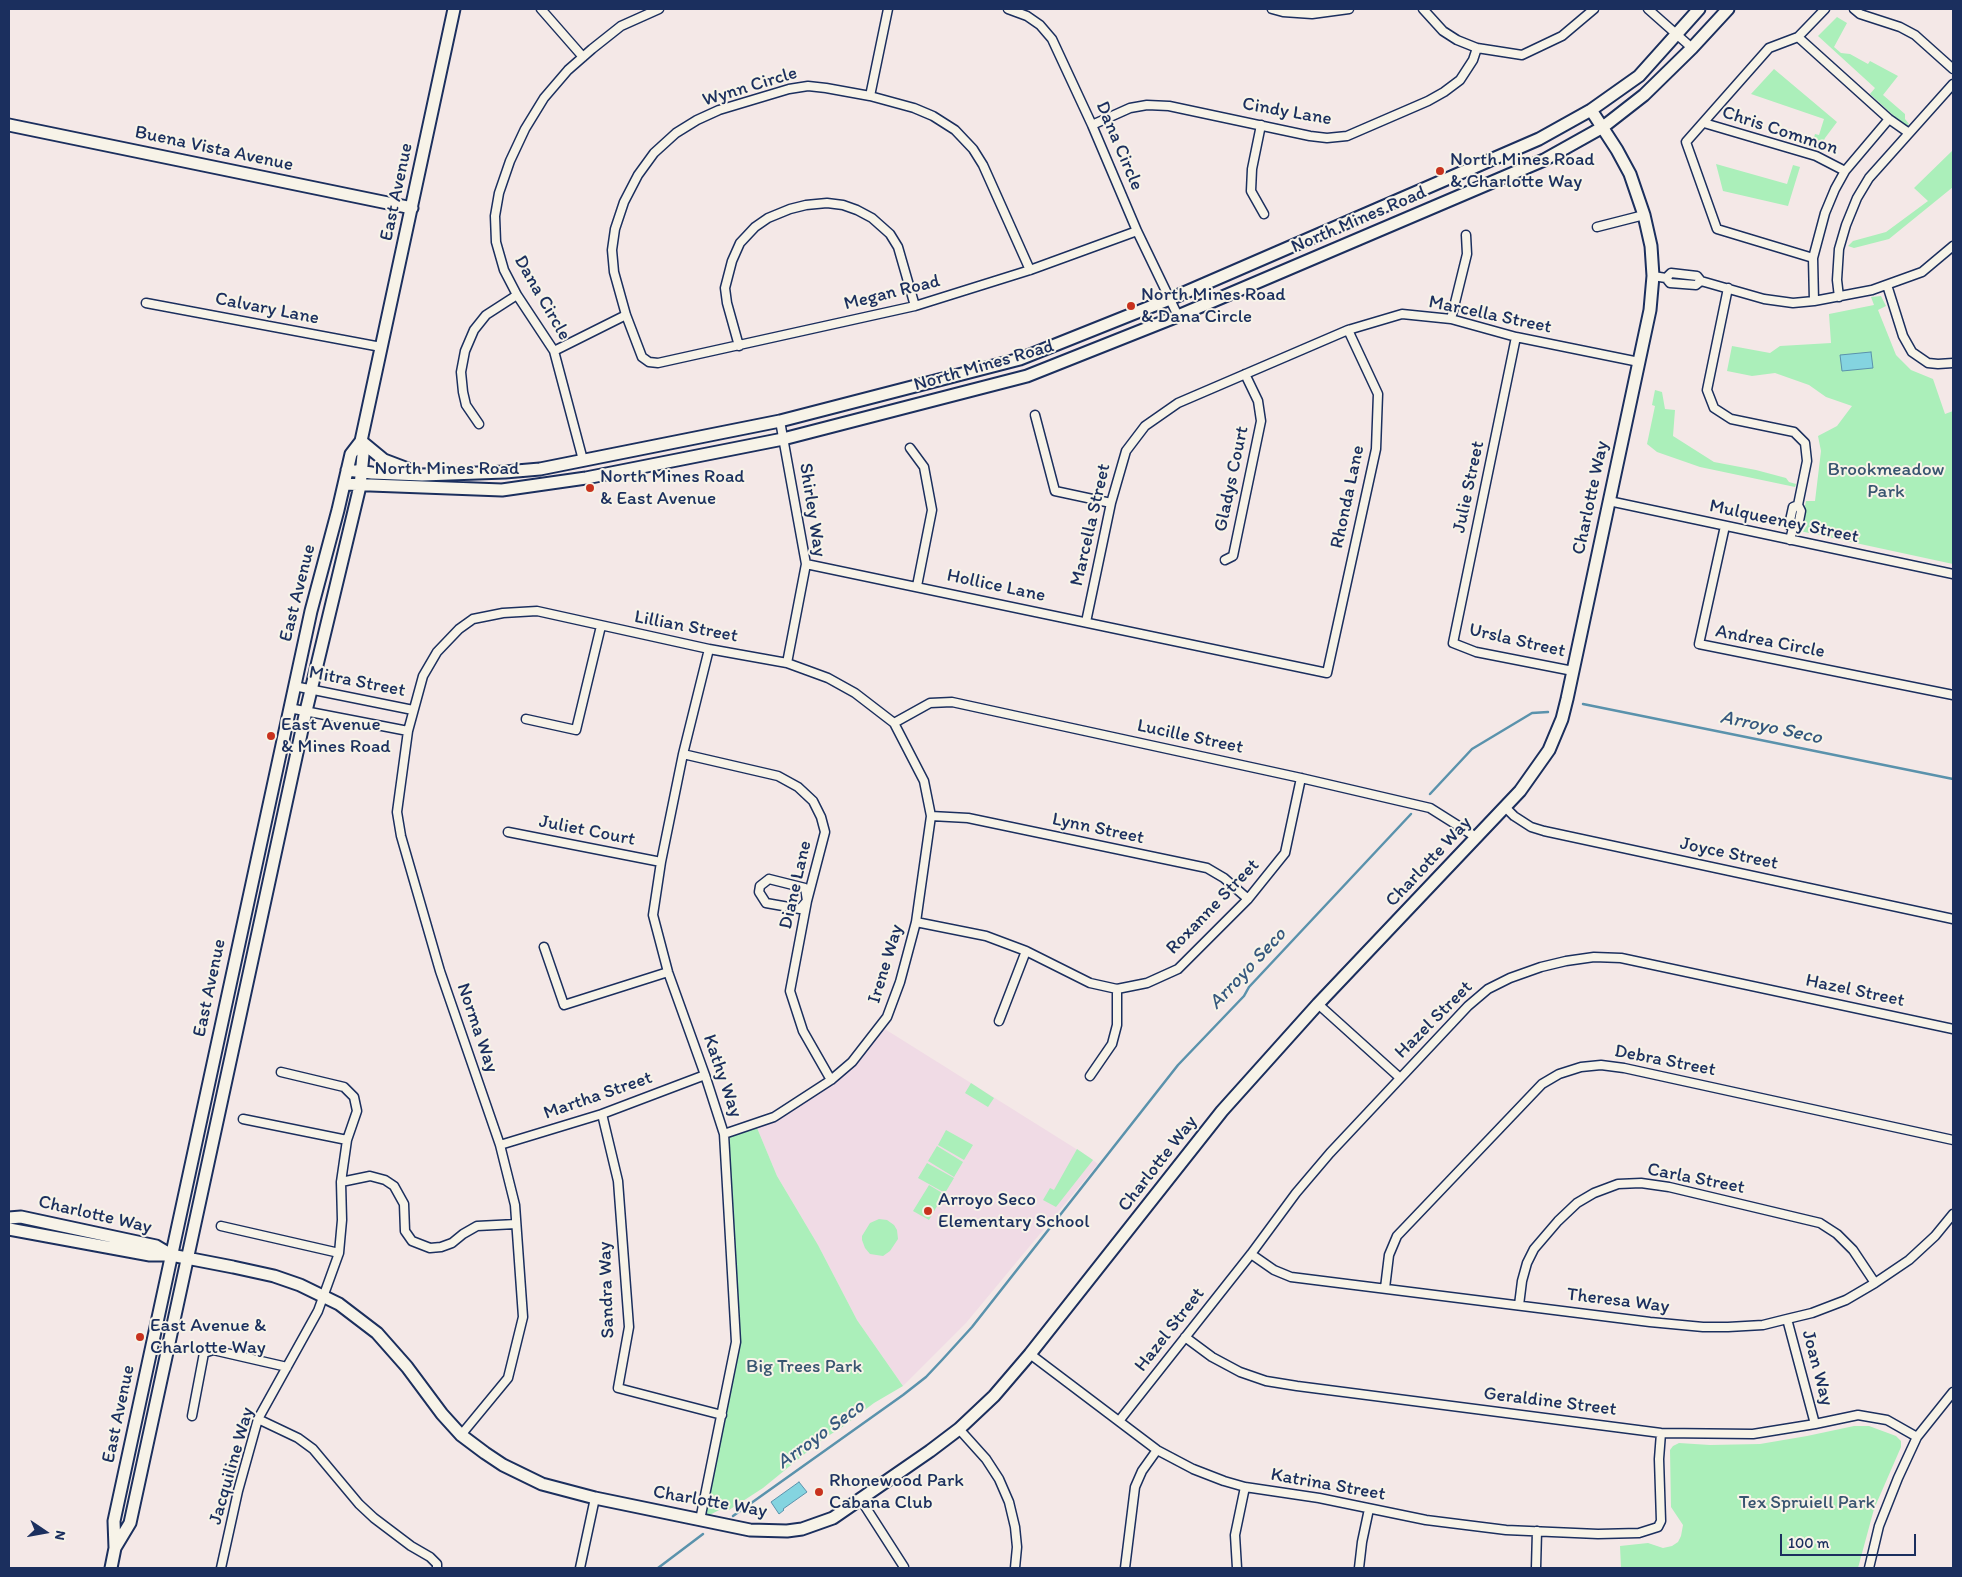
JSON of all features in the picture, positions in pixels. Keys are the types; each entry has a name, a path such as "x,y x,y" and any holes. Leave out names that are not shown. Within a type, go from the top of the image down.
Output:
{"main road":[{"name":"East Avenue","path":"115,1548 130,1523 306,711 360,486 363,456 361,441 454,9"},
{"name":"North Mines Road","path":"347,470 422,475 540,469 780,421 1020,359 1170,299 1539,139 1591,110 1639,76 1699,9"},
{"name":"North Mines Road","path":"344,484 496,490 586,478 783,439 1027,376 1178,316 1544,160 1602,127 1644,94 1692,48 1728,9"},
{"name":"Charlotte Way","path":"9,1229 150,1256 187,1258 274,1276 323,1295 359,1318 377,1333 407,1367 437,1409 462,1435 491,1457 525,1476 565,1491 726,1526 769,1532 802,1528 833,1518 861,1500 959,1429 994,1396 1030,1354 1222,1111 1318,1004 1505,807 1549,750 1562,719 1567,699 1650,310 1654,276 1651,246 1644,215 1630,174 1591,110"},
{"name":"Buena Vista Avenue","path":"9,125 412,208"},
{"name":"East Avenue","path":"111,1568 115,1548 114,1521 310,611 344,484 350,454 361,441"},
{"path":"361,441 384,460 422,475"},
{"path":"496,490 510,482 560,476 572,472 578,468 583,460"},
{"name":"Charlotte Way","path":"9,1218 21,1216 156,1246 171,1256"}],"street":[{"path":"541,9 583,57"},
{"name":"Dana Circle","path":"583,460 554,351 517,295 504,270 496,242 495,216 499,193 510,161 525,129 544,98 568,70 621,26 659,9"},
{"path":"870,96 888,9"},
{"name":"Dana Circle","path":"1008,9 1027,16 1040,25 1052,39 1092,125 1137,231 1178,316"},
{"path":"1272,9 1312,14 1349,9"},
{"path":"1422,9 1443,31 1457,40 1477,48 1522,55 1562,36 1594,9"},
{"path":"1648,9 1692,48"},
{"path":"1814,258 1717,229 1686,142 1769,48 1798,37 1825,9"},
{"path":"1854,9 1860,14 1900,27 1915,35 1953,69"},
{"path":"1798,37 1888,119 1909,133"},
{"name":"Cindy Lane","path":"1092,125 1130,108 1147,105 1169,106 1310,136 1327,138 1347,136 1428,102 1444,92 1460,80 1473,60 1477,48"},
{"path":"1839,297 1837,280 1839,249 1857,198 1870,178 1953,84"},
{"name":"Wynn Circle","path":"649,362 642,357 626,315 614,272 612,250 615,229 624,202 638,175 654,153 676,133 697,120 719,110 789,89 808,86 870,96 914,108 933,116 955,130 973,149 983,165 1030,270"},
{"path":"1814,301 1814,258 1825,213 1845,171 1888,119"},
{"name":"Chris Common","path":"1704,123 1816,156 1845,171"},
{"path":"1261,125 1252,169 1251,191 1264,214"},
{"path":"739,346 727,303 725,288 727,275 740,243 755,227 768,218 806,205 827,203 850,207 872,218 890,234 898,248 915,306"},
{"path":"1597,227 1644,215"},
{"name":"Megan Road","path":"649,362 658,363 739,346 915,306 1030,270 1137,231"},
{"path":"1451,319 1467,254 1466,235"},
{"path":"1654,276 1666,278 1671,273 1697,276 1701,281 1764,298 1793,303 1814,301 1887,285 1922,272 1953,246"},
{"path":"1887,285 1905,340 1912,352 1928,363 1953,363"},
{"path":"1728,288 1707,390 1714,408 1731,419 1794,432 1805,443 1807,461 1798,505 1801,511 1798,526 1792,528 1790,540"},
{"path":"479,424 466,405 463,392 461,372 465,351 474,330 486,315 517,295"},
{"name":"Calvary Lane","path":"146,303 381,347"},
{"name":"Marcella Street","path":"1086,622 1111,503 1126,451 1145,426 1178,403 1348,330 1402,314 1451,319 1516,337 1639,362"},
{"path":"554,351 626,315"},
{"name":"Rhonda Lane","path":"1327,673 1376,449 1378,394 1348,330"},
{"name":"Julie Street","path":"1453,643 1516,337"},
{"name":"Gladys Court","path":"1225,560 1232,556 1261,421 1258,401 1245,374"},
{"path":"1035,415 1055,490 1111,503"},
{"name":"Shirley Way","path":"780,421 806,564 787,663"},
{"path":"910,448 924,467 932,510 917,586"},
{"name":"Mulqueeney Street","path":"1608,501 1953,574"},
{"name":"Andrea Circle","path":"1725,526 1699,644 1953,695"},
{"name":"Hollice Lane","path":"806,564 1327,673"},
{"name":"Lillian Street","path":"459,629 473,619 503,613 537,612 709,649 787,663 828,678 855,693 894,723"},
{"path":"526,718 576,730 601,626"},
{"name":"Norma Way","path":"459,629 438,652 423,676 408,731 397,812 401,836 440,971 500,1145 515,1205 523,1317 508,1378 462,1435"},
{"name":"Ursla Street","path":"1453,643 1476,652 1573,670"},
{"name":"Kathy Way","path":"705,1521 736,1342 724,1134 668,972 653,915 661,862 683,754 709,649"},
{"name":"Mitra Street","path":"294,686 413,710"},
{"name":"Lucille Street","path":"894,723 930,703 952,702 1430,808 1476,837"},
{"name":"Mitra Street","path":"289,708 408,731"},
{"name":"Irene Way","path":"724,1134 774,1116 831,1080 852,1062 887,1017 900,982 916,922 931,816 924,781 894,723"},
{"name":"Diane Lane","path":"683,754 778,776 798,787 813,801 821,817 825,832 807,901 790,991 803,1031 831,1080"},
{"name":"Roxanne Street","path":"916,922 986,936 1026,951 1090,983 1117,989 1147,983 1178,969 1248,898 1286,853 1301,778"},
{"name":"Joyce Street","path":"1505,807 1531,827 1544,831 1953,919"},
{"name":"Lynn Street","path":"931,816 968,818 1207,868 1224,878 1248,898"},
{"name":"Juliet Court","path":"508,832 661,862"},
{"path":"769,879 805,888 807,901 800,909 766,903 759,892 760,886 769,879"},
{"path":"544,948 564,1005 668,972"},
{"path":"998,1021 1026,951"},
{"name":"Hazel Street","path":"1118,1421 1251,1254 1296,1193 1399,1077 1468,1006 1488,989 1510,978 1541,967 1594,957 1622,958 1953,1029"},
{"path":"1090,1076 1112,1044 1117,1025 1117,989"},
{"path":"1318,1004 1399,1077"},
{"name":"Debra Street","path":"1385,1288 1389,1255 1397,1236 1542,1084 1559,1074 1581,1067 1601,1065 1624,1068 1953,1140"},
{"name":"Jacquiline Way","path":"221,1568 238,1491 258,1419 318,1311 339,1253 342,1220 341,1182 346,1140 358,1111 354,1097 344,1087 281,1072"},
{"name":"Martha Street","path":"500,1145 602,1114 705,1075"},
{"name":"Sandra Way","path":"602,1114 618,1181 629,1327 618,1388 722,1415"},
{"path":"243,1119 346,1140"},
{"path":"341,1182 370,1176 385,1180 394,1186 404,1204 405,1231 412,1241 430,1248 442,1247 452,1243 477,1226 516,1224"},
{"name":"Carla Street","path":"1520,1305 1522,1281 1527,1263 1534,1249 1558,1221 1577,1203 1594,1193 1618,1184 1641,1183 1669,1187 1820,1223 1837,1234 1853,1250 1875,1283"},
{"name":"Theresa Way","path":"1251,1254 1274,1270 1291,1277 1703,1327 1763,1325 1812,1313 1846,1300 1909,1260 1935,1236 1953,1214"},
{"path":"221,1226 339,1253"},
{"name":"Joan Way","path":"1787,1319 1815,1424"},
{"name":"Geraldine Street","path":"1185,1337 1212,1357 1240,1372 1266,1381 1296,1386 1662,1433 1752,1434 1858,1415 1887,1420 1917,1437"},
{"path":"192,1416 204,1353 213,1350 287,1367"},
{"name":"Katrina Street","path":"1030,1354 1156,1450 1193,1469 1245,1487 1319,1498 1426,1520 1506,1530 1598,1534 1639,1533 1658,1526 1660,1521 1659,1459 1662,1433"},
{"path":"1869,1568 1879,1526 1917,1437 1953,1392"},
{"path":"258,1419 298,1438 313,1449 359,1504 411,1546 430,1557 437,1564 437,1568"},
{"path":"959,1429 986,1459 999,1479 1009,1502 1015,1527 1017,1547 1015,1568"},
{"path":"1125,1568 1135,1487 1142,1471 1156,1450"},
{"path":"1237,1568 1235,1536 1245,1487"},
{"path":"580,1568 595,1498"},
{"path":"861,1500 904,1566"},
{"path":"1359,1568 1369,1509"},
{"path":"1536,1568 1537,1532"}],"shaded area":[{"name":"Arroyo Seco Elementary School","path":"880,1026 1098,1164 966,1323 903,1386 857,1320 818,1245 777,1176 755,1123 831,1080"}],"green space":[{"path":"1837,17 1847,23 1834,47 1841,53 1850,54 1868,64 1870,61 1898,76 1883,95 1905,114 1905,119 1909,124 1907,126 1870,94 1875,88 1818,36"},
{"path":"1774,69 1837,122 1825,138 1820,149 1811,147 1815,134 1819,135 1824,119 1751,94"},
{"path":"1953,150 1953,187 1889,239 1854,248 1848,246 1853,241 1886,232 1928,201 1914,188"},
{"path":"1716,164 1787,184 1793,165 1800,167 1788,206 1723,191"},
{"name":"Brookmeadow Park","path":"1881,296 1886,306 1878,310 1896,355 1911,370 1933,379 1945,414 1953,411 1953,564 1800,531 1806,501 1815,501 1821,451 1818,436 1837,426 1852,406 1826,397 1809,385 1775,373 1752,376 1727,371 1732,346 1770,353 1780,346 1831,343 1829,314 1874,305 1871,297"},
{"path":"1655,390 1662,392 1665,409 1675,410 1673,436 1714,462 1786,478 1789,482 1796,484 1795,487 1700,467 1657,452 1647,444 1655,406 1652,405"},
{"path":"971,1083 994,1098 988,1107 965,1093"},
{"name":"Big Trees Park","path":"755,1123 777,1176 818,1245 857,1320 903,1386 874,1403 823,1439 763,1488 729,1510 723,1508 700,1520 736,1342 724,1134"},
{"path":"946,1130 973,1145 964,1160 938,1145"},
{"path":"937,1146 963,1162 954,1177 928,1161"},
{"path":"1077,1149 1093,1160 1056,1207 1043,1200 1050,1188 1054,1190"},
{"path":"927,1163 954,1178 945,1193 918,1178"},
{"path":"929,1185 944,1194 929,1220 913,1211"},
{"path":"879,1219 887,1220 894,1225 897,1230 898,1239 890,1251 883,1256 870,1254 862,1240 862,1236 870,1223"},
{"name":"Tex Spruiell Park","path":"1854,1426 1869,1426 1896,1436 1901,1441 1901,1447 1874,1509 1858,1568 1621,1568 1620,1546 1648,1543 1663,1548 1678,1542 1681,1536 1683,1525 1671,1507 1670,1450 1673,1446 1679,1443 1710,1445 1760,1444"}],"water":[{"path":"1871,352 1873,368 1842,371 1840,355"},
{"path":"799,1482 807,1492 779,1514 771,1502"}],"waterway":[{"name":"Arroyo Seco","path":"1583,704 1953,779"},
{"name":"Arroyo Seco","path":"1430,794 1472,749 1532,713 1548,712"},
{"path":"733,1516 926,1377 972,1327 1178,1065 1411,814"},
{"name":"Arroyo Seco","path":"658,1568 703,1534"}],"place":[{"name":"North Mines Road & Charlotte Way","path":"1440,171"},
{"name":"North Mines Road & Dana Circle","path":"1131,306"},
{"name":"North Mines Road & East Avenue","path":"590,488"},
{"name":"East Avenue & Mines Road","path":"271,736"},
{"name":"Arroyo Seco Elementary School","path":"928,1211"},
{"name":"East Avenue & Charlotte Way","path":"140,1337"},
{"name":"Rhonewood Park Cabana Club","path":"819,1492"}]}
